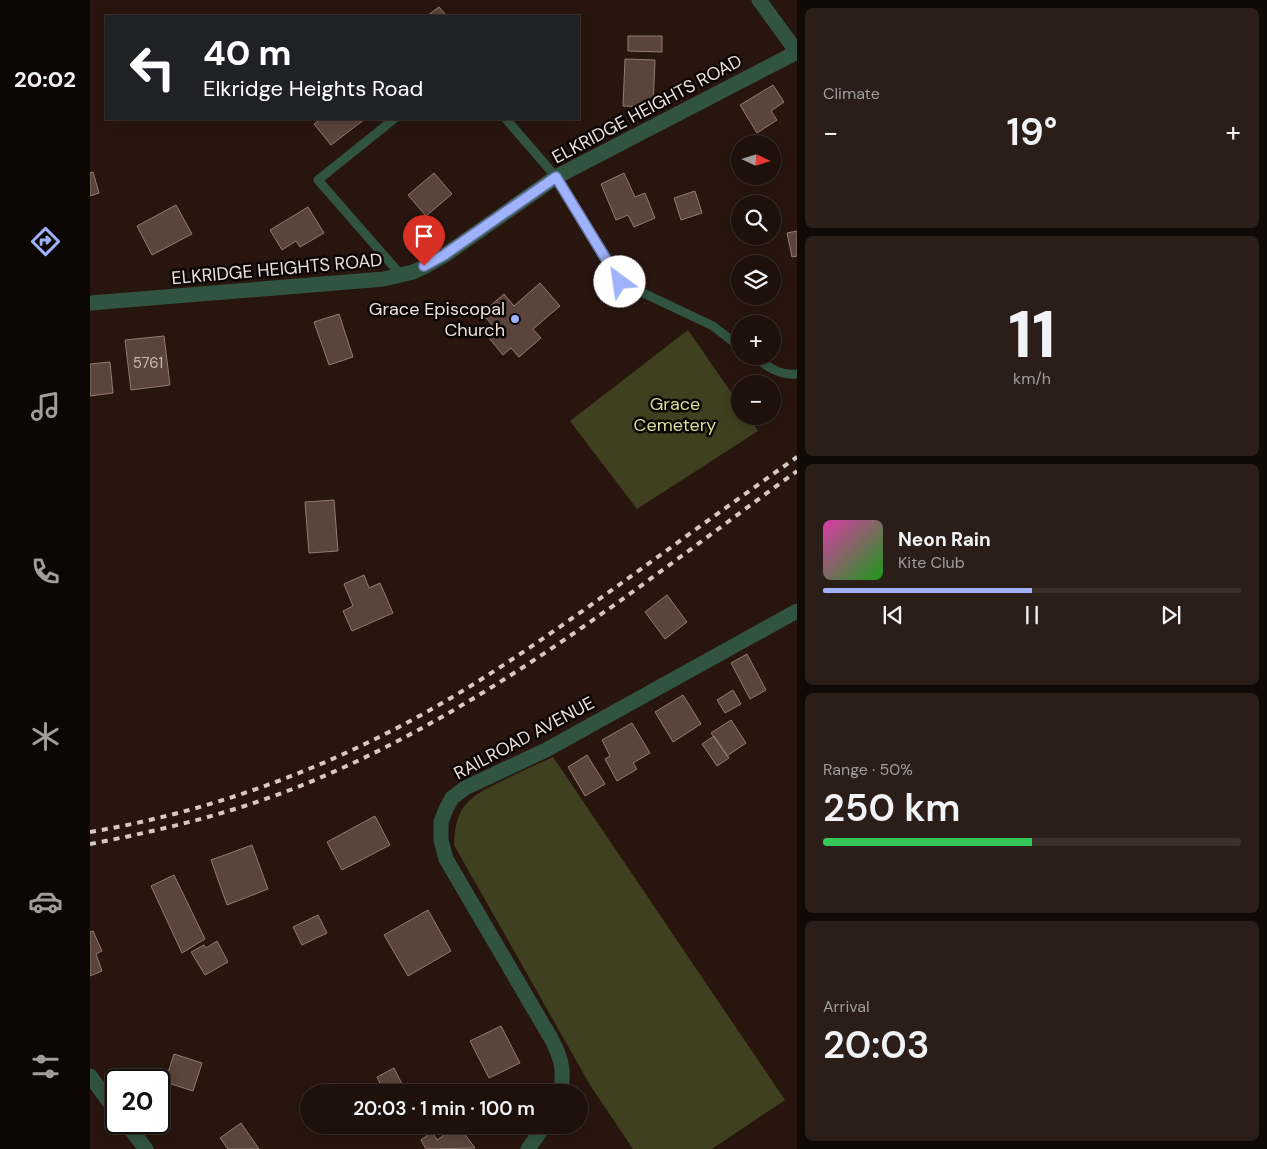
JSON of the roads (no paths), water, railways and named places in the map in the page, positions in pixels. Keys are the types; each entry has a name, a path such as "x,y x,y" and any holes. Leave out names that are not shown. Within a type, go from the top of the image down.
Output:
{"street":[{"path":"758,0 797,52"},
{"name":"ELKRIDGE HEIGHTS ROAD","path":"90,303 348,283 384,279 413,272 444,255 556,177 797,52"},
{"name":"RAILROAD AVENUE","path":"562,1084 564,1074 560,1058 552,1040 446,859 441,840 441,822 446,809 452,798 465,788 546,750 797,611"},
{"path":"90,1076 105,1096"},
{"path":"134,1134 146,1149"},
{"path":"528,1149 539,1134"}],"lane":[{"path":"393,120 318,180 400,275"},
{"path":"507,120 556,177 620,282 713,326 731,340"},
{"path":"764,365 779,372 797,374"}],"railway":[{"path":"90,832 169,815 246,793 320,764 393,730 452,697 537,643 797,457"},
{"path":"90,844 191,822 266,799 359,760 426,726 491,688 554,647 797,471"}],"place":[{"name":"Grace Episcopal Church","path":"515,319"}],"park label":[{"name":"Grace Cemetery","path":"675,414"}]}
